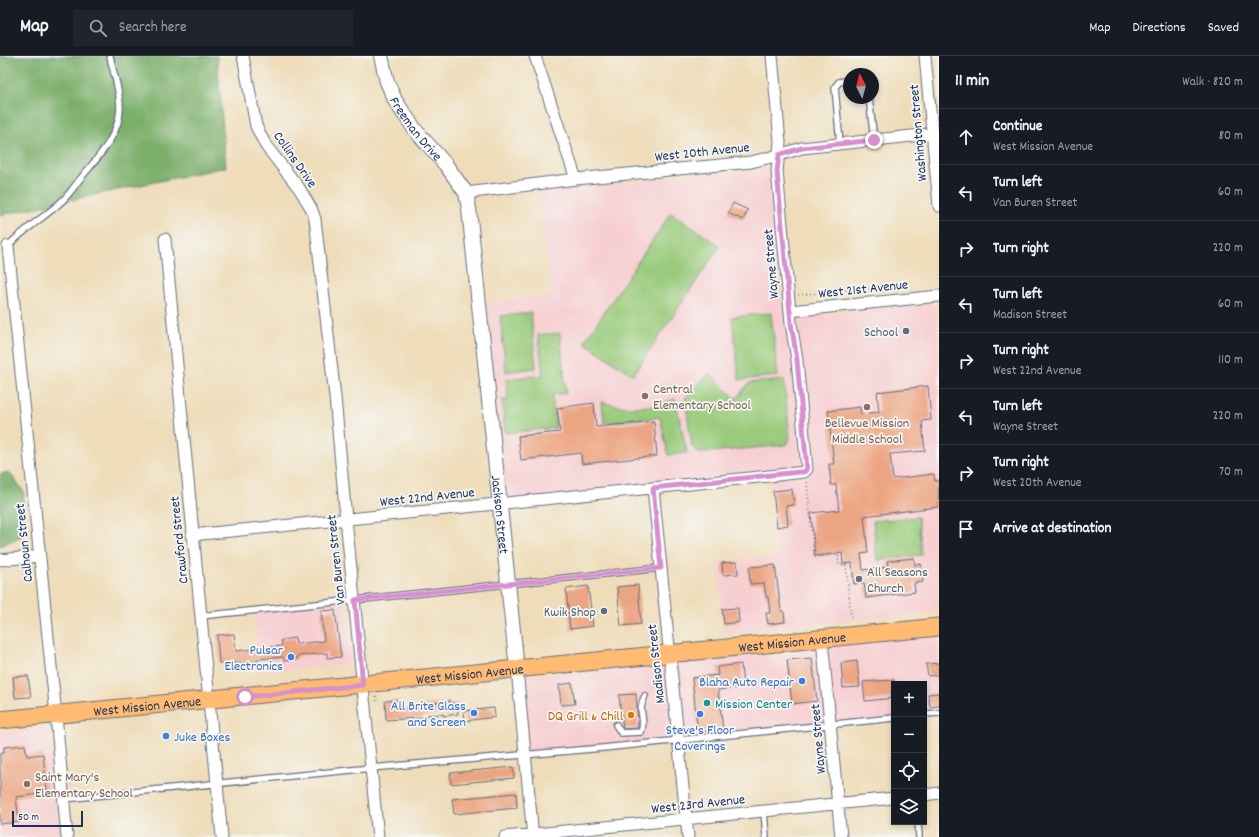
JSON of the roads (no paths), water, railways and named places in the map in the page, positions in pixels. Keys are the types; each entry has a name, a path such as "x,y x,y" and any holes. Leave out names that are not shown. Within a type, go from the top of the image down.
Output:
{"main road":[{"name":"West Mission Avenue","path":"0,720 209,701 370,689 517,669 939,627"}],"street":[{"name":"Collins Drive","path":"243,56 256,126 266,146 299,188 315,218 323,279"},
{"name":"Freeman Drive","path":"380,56 387,82 396,102 416,131 446,166 466,193"},
{"path":"535,56 576,179"},
{"name":"Wayne Street","path":"772,56 780,142 777,172 788,297 797,360 807,469"},
{"name":"Washington Street","path":"925,56 936,133 939,206"},
{"name":"West 20th Avenue","path":"466,193 576,179 751,162 802,148 936,133"},
{"name":"Jackson Street","path":"466,193 469,209 517,669 533,836"},
{"name":"Crawford Street","path":"165,239 192,535 222,837"},
{"name":"Calhoun Street","path":"8,246 67,837"},
{"name":"Van Buren Street","path":"323,279 355,600 370,689 371,768 378,837"},
{"name":"West 21st Avenue","path":"790,311 939,296"},
{"name":"West 22nd Avenue","path":"192,535 804,472 807,469"},
{"name":"Madison Street","path":"653,488 688,837"},
{"path":"0,560 39,556"},
{"name":"Wayne Street","path":"822,639 841,837"},
{"path":"927,795 939,793"},
{"name":"West 23rd Avenue","path":"505,837 533,836 891,798"}],"lane":[{"path":"8,246 19,234 63,201 113,136 118,122 120,94 110,56"},
{"path":"840,144 835,87 839,82 843,81"},
{"path":"870,104 874,140"},
{"path":"200,616 661,568"},
{"path":"616,724 621,733 641,732 643,728 640,703 645,696"},
{"path":"927,714 939,713"},
{"path":"64,798 371,768 603,748 891,718"},
{"path":"764,811 766,837"},
{"path":"918,825 919,837"}],"place":[{"name":"School","path":"906,331"},
{"name":"Central Elementary School","path":"645,396"},
{"name":"Bellevue Mission Middle School","path":"867,407"},
{"name":"All Seasons Church","path":"859,579"},
{"name":"Kwik Shop","path":"604,611"},
{"name":"Pulsar Electronics","path":"291,657"},
{"name":"Blaha Auto Repair","path":"802,681"},
{"name":"Mission Center","path":"707,703"},
{"name":"All Brite Glass and Screen","path":"474,713"},
{"name":"Steve's Floor Coverings","path":"700,714"},
{"name":"DQ Grill & Chill","path":"631,715"},
{"name":"Juke Boxes","path":"166,736"},
{"name":"Saint Mary's Elementary School","path":"27,784"}]}
